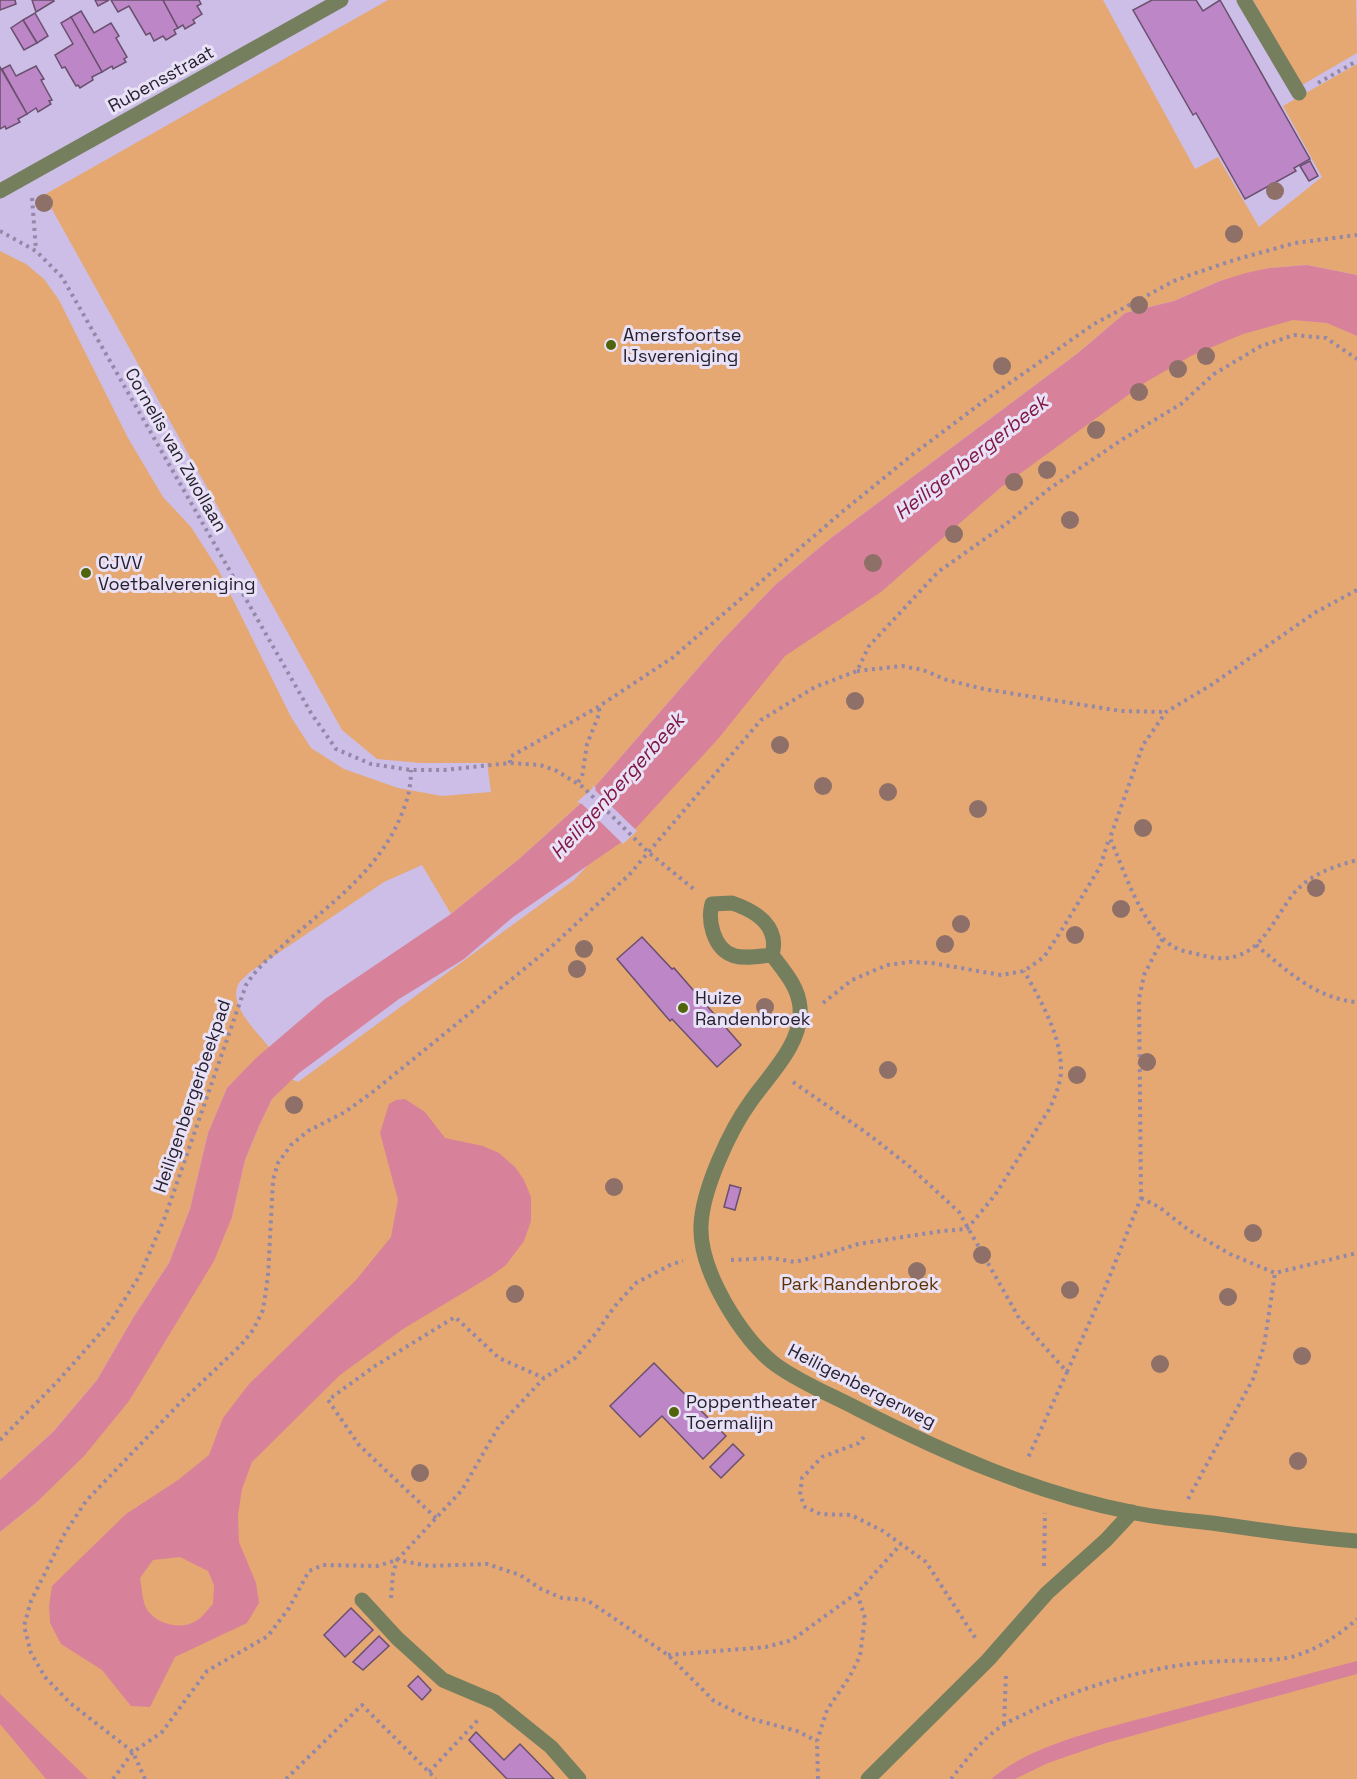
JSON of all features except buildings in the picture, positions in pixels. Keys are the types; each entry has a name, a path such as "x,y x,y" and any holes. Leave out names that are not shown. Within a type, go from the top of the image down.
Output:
{"street":[{"name":"Rubensstraat","path":"0,191 341,0"},
{"path":"1244,0 1299,93"},
{"name":"Heiligenbergerweg","path":"712,904 732,903 748,908 765,923 772,933 775,945 772,955 794,985 800,1006 799,1022 790,1047 749,1103 714,1171 703,1203 701,1228 705,1256 727,1307 754,1344 775,1365 907,1434 1048,1491 1132,1512 1357,1541"},
{"path":"712,904 710,923 717,944 728,955 746,958 772,955"},
{"path":"868,1779 988,1660 1047,1593 1106,1540 1132,1512"},
{"path":"362,1600 443,1680 495,1702 551,1747 579,1779"}],"path":[{"path":"1299,93 1357,61"},
{"path":"30,175 36,251"},
{"name":"Cornelis van Zwollaan","path":"0,231 36,251 62,278 311,713 336,748 371,764 411,770 456,769 510,763 549,768 578,782 648,852 712,904"},
{"path":"510,763 510,757 598,707 679,653 842,512 912,455 993,394 1094,324 1174,281 1213,267 1295,243 1357,235"},
{"path":"857,671 868,646 938,572 1006,524 1048,489 1181,404 1214,374 1261,346 1294,335 1326,338 1357,359"},
{"path":"799,1022 852,980 887,965 910,962 932,963 1001,975 1024,971 1044,957 1100,867 1143,745 1166,712 1316,612 1357,590"},
{"path":"145,1779 133,1752 70,1703 45,1677 31,1653 24,1626 31,1601 65,1533 86,1501 180,1403 241,1345 253,1330 263,1310 268,1276 273,1180 278,1163 291,1145 308,1131 345,1112 374,1091 550,948 629,875 761,720 815,687 857,671 902,666 923,670 947,681 984,689 1121,711 1166,712"},
{"path":"578,782 582,777 587,744 600,711 598,707"},
{"name":"Heiligenbergerbeekpad","path":"0,1440 84,1352 111,1321 127,1297 157,1237 246,985 264,962 350,887 385,848 404,808 411,784 411,770"},
{"path":"1110,838 1147,920 1163,938 1174,946 1217,959 1243,954 1256,945 1273,925 1289,899 1316,874 1357,860"},
{"path":"1017,1480 1105,1288 1141,1198 1139,999 1144,975 1163,938"},
{"path":"1256,945 1289,973 1317,991 1335,999 1357,1002"},
{"path":"724,1262 743,1258 772,1258 795,1262 858,1244 967,1229 995,1195 1030,1140 1050,1108 1059,1083 1060,1054 1042,1003 1024,971"},
{"path":"775,1070 868,1134 909,1166 959,1212 1019,1318 1067,1372"},
{"path":"1141,1198 1160,1207 1190,1232 1230,1254 1275,1273 1357,1253"},
{"path":"379,1616 392,1595 393,1574 397,1560 462,1490 499,1426 544,1378 575,1358 614,1307 636,1283 672,1264 705,1256"},
{"path":"1184,1520 1187,1500 1253,1379 1264,1346 1275,1273"},
{"path":"436,1518 359,1445 328,1400 375,1366 455,1317 499,1358 544,1378"},
{"path":"879,1420 859,1443 822,1457 802,1478 800,1495 805,1507 820,1514 851,1515 883,1531 926,1562 988,1660"},
{"path":"1047,1593 1043,1575 1044,1519 1048,1491"},
{"path":"668,1655 766,1647 792,1640 857,1593 901,1544"},
{"path":"113,1779 133,1752 162,1732 207,1671 268,1636 289,1608 309,1571 323,1564 377,1566 397,1560 429,1566 480,1564 504,1569 562,1598 587,1600 668,1655 714,1701 748,1718 797,1731 817,1741"},
{"path":"818,1779 817,1741 827,1710 850,1676 860,1656 865,1618 857,1593"},
{"path":"951,1779 975,1748 1004,1724 1058,1699 1112,1681 1173,1666 1283,1659 1342,1634 1357,1619"},
{"path":"1004,1724 1008,1638"},
{"path":"429,1772 495,1702"},
{"path":"286,1779 362,1705 436,1779"}],"green space":[{"path":"388,0 1103,0 1195,169 1218,157 1259,227 1322,177 1283,106 1357,64 1357,275 1307,265 1269,268 1220,281 1174,301 1125,313 1078,353 831,538 774,586 720,643 579,805 519,859 451,914 422,865 384,882 250,972 239,983 236,991 237,1000 245,1017 269,1047 227,1088 208,1133 190,1209 169,1263 133,1318 97,1380 53,1432 0,1480 0,251 26,264 44,279 59,300 128,438 163,497 191,527 218,569 291,717 311,748 344,769 398,788 442,796 491,792 487,763 421,763 377,759 342,730 44,195"},
{"path":"1253,0 1356,0 1357,53 1302,85"},
{"name":"Park Randenbroek","path":"1229,314 1357,325 1357,1779 0,1779 0,1532 37,1502 232,1217 245,1160 272,1099 291,1079 298,1082 574,880 706,738 779,643"}],"water":[{"name":"Heiligenbergerbeek","path":"1307,265 1357,275 1357,336 1327,323 1293,320 1243,334 1191,356 1146,382 1000,488 881,592 785,656 718,739 626,839 513,917 464,959 399,999 299,1073 272,1099 245,1160 232,1217 214,1261 129,1401 84,1456 37,1502 0,1532 0,1480 53,1432 97,1380 133,1318 169,1263 190,1209 208,1133 227,1088 255,1059 325,999 451,914 519,859 579,805 720,643 774,586 831,538 1078,353 1125,313 1174,301 1220,281 1246,273 1269,268"},
{"path":"405,1099 425,1112 445,1138 483,1146 499,1153 515,1167 524,1180 531,1197 531,1221 524,1241 506,1265 491,1276 403,1329 340,1375 252,1462 242,1489 238,1515 239,1542 256,1583 259,1603 247,1623 175,1657 150,1707 131,1706 102,1670 61,1644 50,1623 49,1606 52,1586 126,1514 178,1480 209,1455 223,1418 249,1384 356,1280 391,1237 398,1200 380,1133 389,1104","holes":["180,1557 208,1571 214,1585 213,1604 198,1620 190,1624 170,1625 158,1620 146,1608 140,1578 153,1560"]},
{"path":"1357,1661 1357,1674 1106,1743 1048,1763 1015,1779 991,1779 1029,1755 1074,1737"},
{"path":"0,1694 88,1779 46,1779 0,1724"}],"pier":[{"path":"592,785 637,831 623,844 582,804 577,802 593,788"}],"place":[{"name":"Amersfoortse IJsvereniging","path":"611,345"},
{"name":"CJVV Voetbalvereniging","path":"86,573"},
{"name":"Huize Randenbroek","path":"683,1008"},
{"name":"Poppentheater Toermalijn","path":"674,1412"}]}
